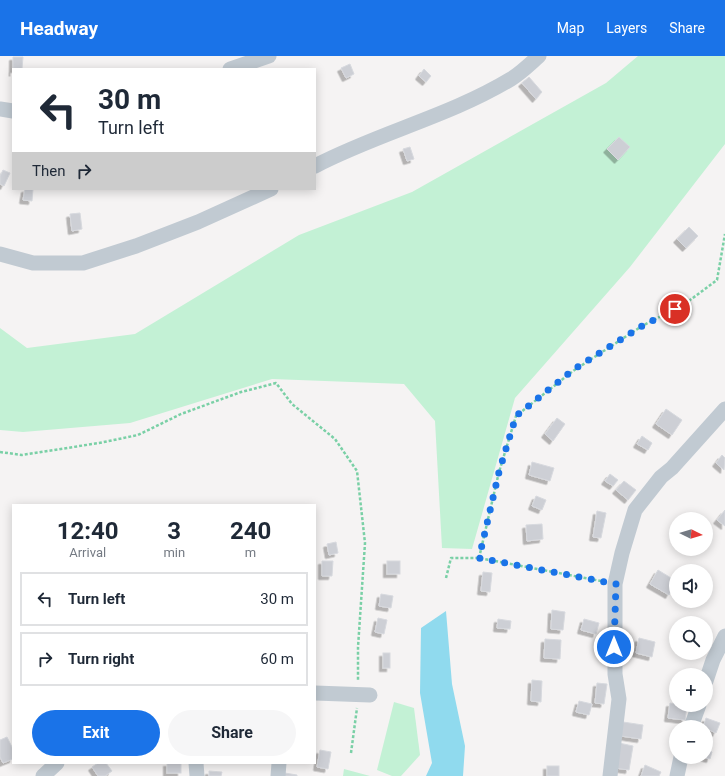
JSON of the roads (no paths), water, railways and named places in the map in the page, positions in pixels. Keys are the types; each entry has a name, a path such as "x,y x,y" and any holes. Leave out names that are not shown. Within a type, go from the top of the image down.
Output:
{"street":[{"path":"233,68 269,56"},
{"path":"316,166 396,130 471,100 512,79 539,56"},
{"path":"0,109 12,111"},
{"path":"0,254 33,263 83,263 136,246 198,222 269,190"},
{"path":"610,776 619,699 615,674 616,584 622,553 635,510 661,477 672,468 725,409"},
{"path":"710,668 725,636"},
{"path":"316,693 364,696"},
{"path":"43,776 56,764"},
{"path":"196,764 197,776"},
{"path":"278,776 279,764"},
{"path":"677,776 680,764"}],"water":[{"path":"446,611 452,684 465,746 463,776 426,776 432,763 420,693 421,628"}]}
